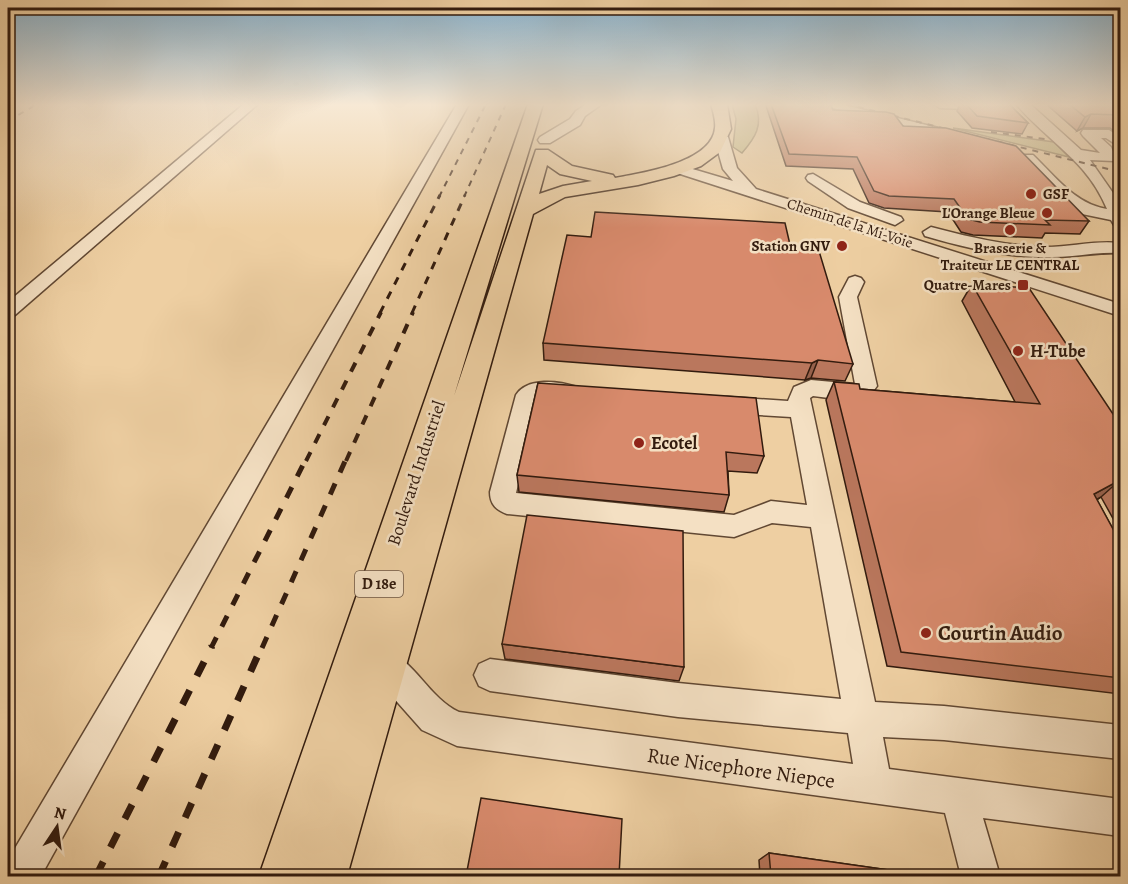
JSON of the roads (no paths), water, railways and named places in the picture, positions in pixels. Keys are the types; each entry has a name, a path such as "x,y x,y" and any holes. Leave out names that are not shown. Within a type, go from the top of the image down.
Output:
{"main road":[{"name":"Boulevard Industriel","path":"283,876 518,183 527,145"},
{"path":"526,210 562,192 679,169 706,154 714,145"},
{"name":"Boulevard Industriel","path":"518,183 543,147"},
{"path":"543,147 556,165 575,174 621,181"},
{"path":"518,183 621,181"},
{"name":"Boulevard Industriel","path":"323,876 526,210 518,183"},
{"path":"518,183 562,192"}],"street":[{"path":"8,311 203,145"},
{"path":"20,876 439,145"},
{"name":"Chemin de la Mi-Voie","path":"723,145 730,169 751,192"},
{"path":"1067,145 1108,192 1119,219"},
{"path":"1101,145 1117,159"},
{"path":"1017,152 1044,158 1064,176 1048,178 1083,209 1119,219"},
{"path":"1077,154 1117,159"},
{"name":"Chemin de la Mi-Voie","path":"679,169 751,192 906,233 1120,310"},
{"path":"813,178 854,206 906,233 998,249 1048,252 1091,246 1120,248"},
{"path":"855,282 848,297 866,386 860,391 853,392 807,389 799,398 875,786"},
{"path":"593,394 535,390 528,392 502,492 503,499 507,503 734,526 771,512 822,517"},
{"path":"709,403 802,411"},
{"name":"Rue Nicephore Niepce","path":"386,666 434,718 456,729 1120,818"},
{"path":"490,675 678,700 861,718 944,723 1120,742"},
{"path":"959,797 980,876"}],"railway":[{"path":"439,197 465,145"},
{"path":"464,197 487,145"},
{"path":"1012,145 1120,172"},
{"path":"380,313 440,195"},
{"path":"412,313 465,195"},
{"path":"306,461 381,312"},
{"path":"346,461 413,312"},
{"path":"211,648 306,459"},
{"path":"262,648 346,459"},
{"path":"96,876 212,646"},
{"path":"159,876 262,646"}],"place":[{"name":"GSF","path":"1031,194"},
{"name":"L'Orange Bleue","path":"1047,213"},
{"name":"Brasserie & Traiteur LE CENTRAL","path":"1010,230"},
{"name":"Station GNV","path":"842,246"},
{"name":"Quatre-Mares","path":"1023,285"},
{"name":"H-Tube","path":"1018,351"},
{"name":"Ecotel","path":"639,443"},
{"name":"Courtin Audio","path":"926,633"}]}
